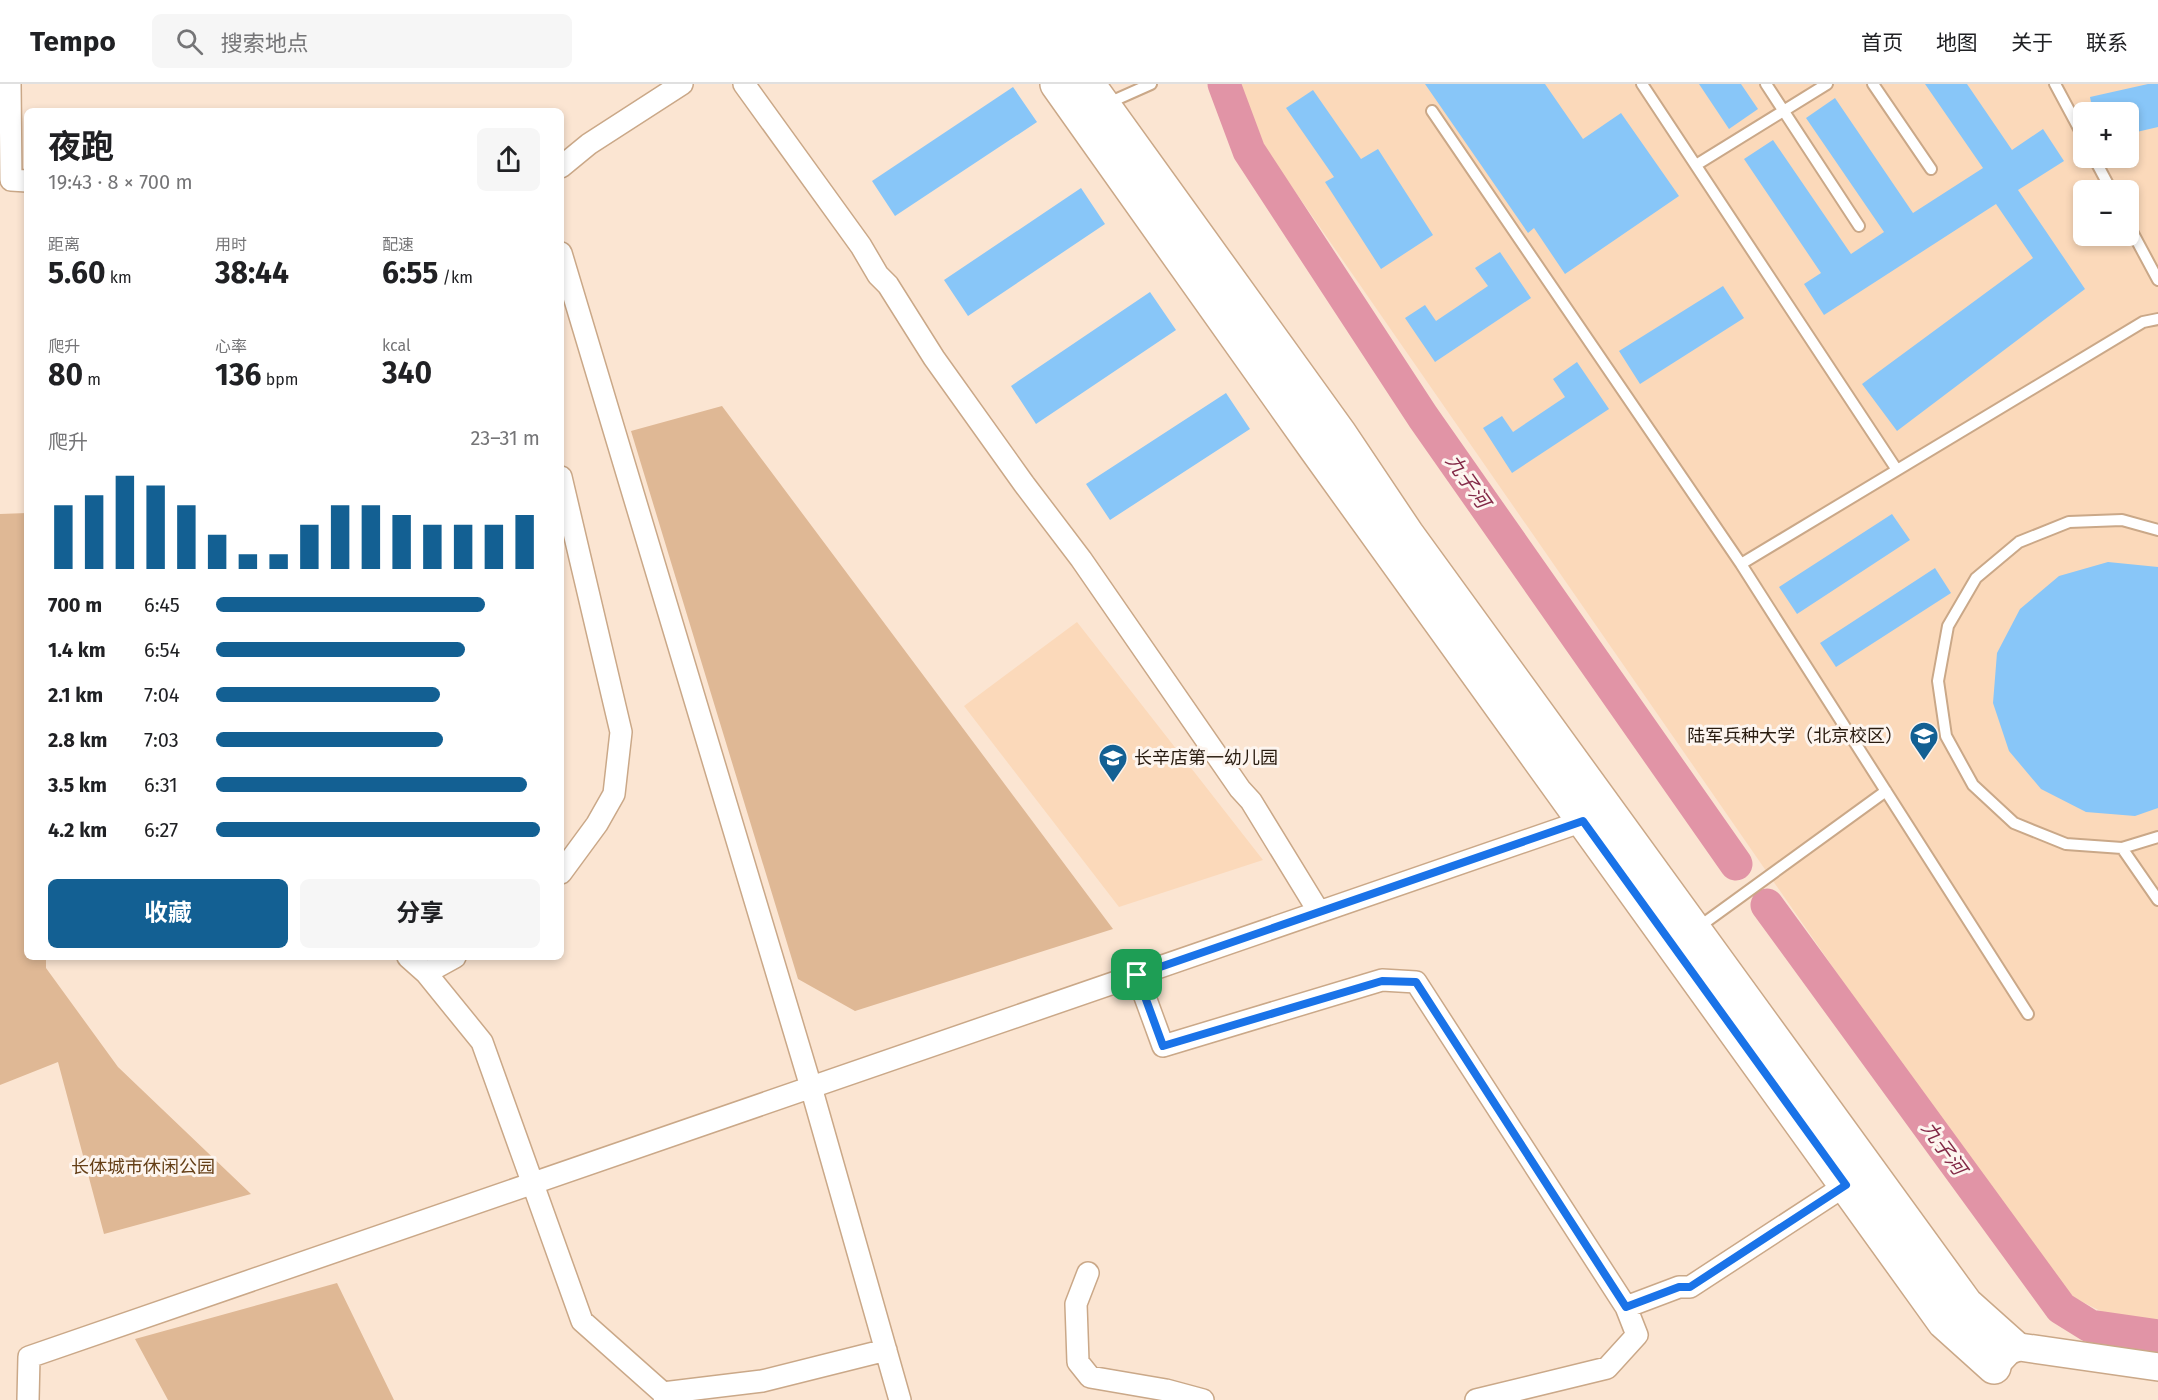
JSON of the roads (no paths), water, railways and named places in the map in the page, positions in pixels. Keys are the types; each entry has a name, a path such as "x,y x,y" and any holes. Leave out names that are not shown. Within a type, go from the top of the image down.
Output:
{"main road":[{"path":"1057,84 1944,1322 2004,1357"},
{"path":"1095,95 1340,434 1407,534 1696,929 2004,1357"}],"street":[{"path":"10,84 11,180 24,181"},
{"path":"564,165 589,144 682,84"},
{"path":"744,84 861,246 934,358 1081,559 1240,789 1251,801 1319,912"},
{"path":"564,263 811,1087 900,1400"},
{"path":"564,490 621,732 614,794 597,824 564,869"},
{"path":"28,1400 29,1357 1583,821"},
{"path":"411,960 426,973 482,1042 582,1321 664,1396 762,1381 886,1350"},
{"path":"426,973 450,960"},
{"path":"1137,975 1163,1046 1382,981 1416,982 1626,1307 1637,1335 1608,1368 1476,1400"},
{"path":"1626,1307 1679,1287 1690,1287 1846,1185"},
{"path":"1088,1273 1076,1304 1078,1362 1090,1377 1166,1390 1203,1400"},
{"path":"2004,1357 2158,1367"}],"lane":[{"path":"1095,95 1152,84"},
{"path":"1642,84 1898,470"},
{"path":"1766,84 1859,226"},
{"path":"1696,165 1827,84"},
{"path":"1873,84 1931,169"},
{"path":"2055,84 2073,118"},
{"path":"1432,111 1741,564 2028,1014"},
{"path":"2139,245 2158,280"},
{"path":"1741,564 2143,322 2158,319"},
{"path":"2158,530 2122,520 2069,522 2019,542 1976,578 1948,626 1938,681 1946,736 1973,785 2014,823 2066,844 2122,848 2158,837"},
{"path":"1696,929 1886,791"},
{"path":"2122,848 2158,900"}],"waterway":[{"name":"九子河","path":"1224,84 1249,151 1423,417 1736,864"},
{"name":"九子河","path":"1767,905 2061,1308 2090,1326 2158,1336"}],"place":[{"name":"陆军兵种大学（北京校区）","path":"1924,762"},
{"name":"长辛店第一幼儿园","path":"1113,784"}],"park label":[{"name":"长体城市休闲公园","path":"143,1167"}]}
